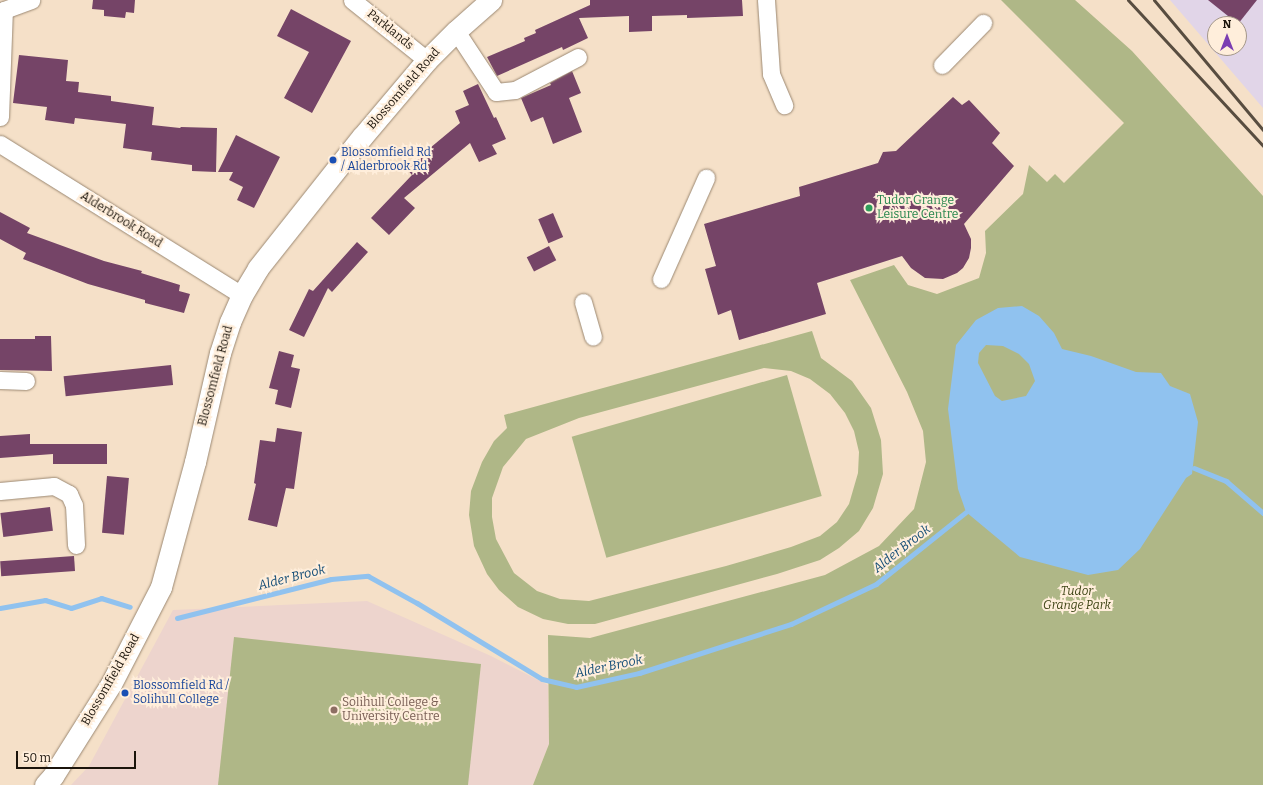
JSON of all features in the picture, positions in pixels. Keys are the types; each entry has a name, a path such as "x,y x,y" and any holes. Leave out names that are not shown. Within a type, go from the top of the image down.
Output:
{"main road":[{"name":"Blossomfield Road","path":"50,782 111,684 161,588 195,462 220,353 230,322 242,295 258,268 362,138 427,60 456,31 491,0"}],"street":[{"path":"0,116 2,9 30,0"},
{"name":"Parklands","path":"352,0 427,60"},
{"path":"766,0 771,74 784,105"},
{"path":"942,65 983,22"},
{"path":"456,31 496,92 515,90 578,57"},
{"name":"Alderbrook Road","path":"0,144 242,295"},
{"path":"661,279 706,178"},
{"path":"583,302 593,338"},
{"path":"0,380 26,380"},
{"path":"0,491 54,486 69,494 74,505 76,546"}],"shaded area":[{"path":"1170,0 1263,0 1263,108 1218,56 1247,56 1247,16 1207,16 1207,43"},
{"name":"Solihull College & University Centre","path":"367,601 491,656 548,685 549,744 533,785 71,785 89,766 173,610"}],"green space":[{"name":"Tudor Grange Park","path":"1001,0 1075,0 1132,51 1263,196 1263,785 533,785 549,744 548,635 590,638 825,575 879,546 914,509 926,462 923,431 907,392 850,280 894,265 908,285 937,294 979,278 986,253 985,231 1023,194 1029,165 1047,182 1055,174 1064,183 1124,123"},
{"path":"812,331 821,358 852,381 871,408 881,440 883,474 873,508 859,531 839,548 820,560 777,574 595,624 568,624 543,619 518,607 499,590 487,574 474,546 469,515 471,491 482,462 494,441 507,428 504,415","holes":["764,368 791,371 810,379 830,394 845,413 854,431 859,452 858,473 849,504 837,522 820,536 791,547 726,566 589,601 560,599 537,591 514,573 496,539 492,517 492,498 503,467 526,439 579,418"]},
{"path":"787,375 822,496 606,558 572,437"},
{"path":"234,637 481,664 468,785 218,785"}],"water":[{"path":"1022,306 1039,316 1054,333 1062,349 1091,356 1136,372 1161,373 1170,386 1190,394 1198,422 1192,474 1186,478 1140,549 1118,570 1088,575 1020,557 966,512 958,489 948,409 956,345 976,320 998,308","holes":["986,345 1003,346 1019,354 1029,364 1035,381 1026,396 1002,401 995,396 978,363 979,353"]}],"building":[{"path":"93,0 135,0 134,13 126,12 125,18 104,16 104,10 92,9"},
{"path":"590,0 742,0 743,16 687,18 687,15 652,16 652,31 629,32 629,16 579,18 588,38 563,50 562,47 497,76 487,57 525,41 524,38 536,33 535,30 590,5"},
{"path":"1208,0 1257,0 1244,16 1228,16"},
{"path":"291,9 351,41 312,113 284,98 309,52 277,36"},
{"path":"19,55 68,60 66,81 79,82 78,92 111,96 111,101 154,107 152,125 180,128 217,128 216,172 192,171 192,165 151,160 152,152 123,148 126,124 75,118 74,124 45,120 47,107 13,103"},
{"path":"572,71 581,93 569,98 582,132 553,144 543,117 531,122 521,98 551,85 550,83"},
{"path":"478,84 506,139 492,145 497,154 479,162 470,143 404,198 415,208 389,235 371,218 412,175 406,168 460,123 455,111 469,105 463,91"},
{"name":"Tudor Grange Leisure Centre","path":"953,97 962,105 969,100 1000,133 992,143 1014,166 964,224 971,239 971,248 969,258 963,268 957,273 943,279 925,278 911,268 902,256 817,283 826,314 739,340 731,310 718,315 705,269 716,266 704,224 800,196 799,187 878,163 883,152 896,151"},
{"path":"236,135 280,157 254,208 237,200 243,187 229,180 233,172 218,172"},
{"path":"0,212 30,228 27,233 104,261 142,271 141,273 180,285 179,291 190,294 184,313 145,303 145,300 88,284 23,259 26,253 0,239"},
{"path":"553,213 563,237 548,243 538,219"},
{"path":"357,242 368,252 332,292 328,288 304,337 289,330 309,289 313,291"},
{"path":"549,246 556,260 534,272 527,257"},
{"path":"35,336 51,336 52,371 0,370 0,339 35,339"},
{"path":"279,351 294,355 291,367 300,369 291,408 275,404 278,390 269,388"},
{"path":"171,365 173,385 66,396 64,376"},
{"path":"277,428 302,432 294,489 286,488 277,527 248,520 256,484 254,483 260,440 275,442"},
{"path":"30,434 30,444 107,444 107,464 53,464 53,454 0,458 0,436"},
{"path":"107,476 129,478 124,535 102,533"},
{"path":"50,507 53,531 3,537 0,513"},
{"path":"74,556 75,571 1,576 0,561"}],"waterway":[{"name":"Alder Brook","path":"1194,468 1226,481 1263,513"},
{"name":"Alder Brook","path":"177,618 331,579 368,576 417,603 542,679 576,687 639,673 791,624 876,584 966,512"},
{"name":"Alder Brook","path":"0,608 45,600 71,608 101,598 130,607"}],"railway":[{"path":"1128,0 1263,146"},
{"path":"1154,0 1263,130"}],"place":[{"name":"Blossomfield Rd / Alderbrook Rd","path":"333,160"},
{"name":"Tudor Grange Leisure Centre","path":"869,208"},
{"name":"Blossomfield Rd / Solihull College","path":"125,693"},
{"name":"Solihull College & University Centre","path":"334,710"}]}
